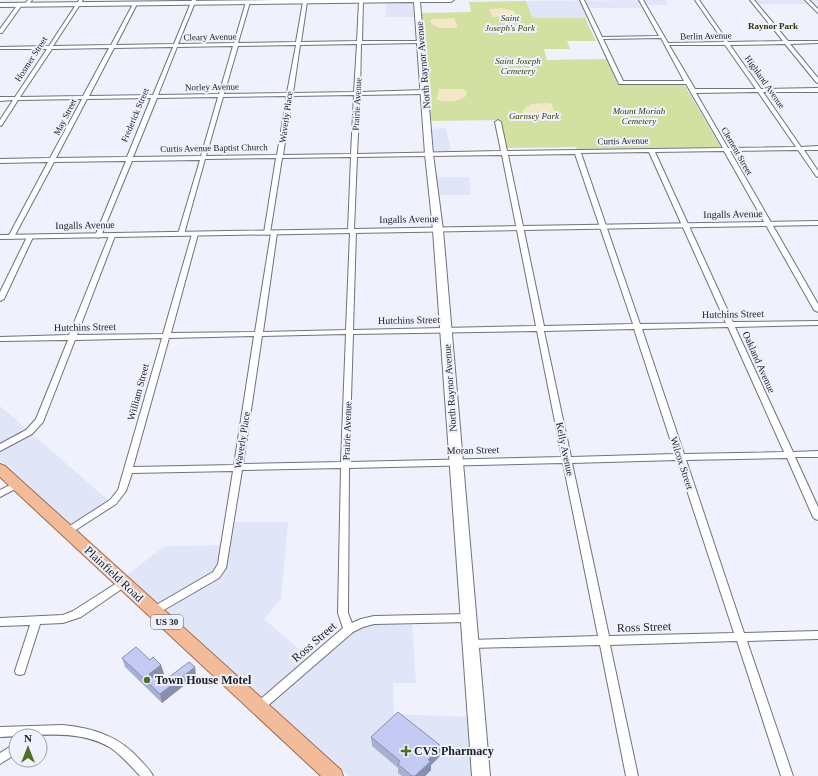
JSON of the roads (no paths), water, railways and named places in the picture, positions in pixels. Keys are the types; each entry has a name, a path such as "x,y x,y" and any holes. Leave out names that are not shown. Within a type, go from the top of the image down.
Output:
{"main road":[{"name":"North Raynor Avenue","path":"417,0 429,154 438,230 468,618 482,776"},
{"path":"0,5 79,2 134,4 193,2 451,0"},
{"name":"Plainfield Road","path":"0,469 18,484 123,583 260,706 334,776"}],"street":[{"path":"582,0 621,83 688,82"},
{"name":"Clement Street","path":"640,0 818,310"},
{"name":"Highland Avenue","path":"697,0 818,175"},
{"path":"752,0 818,81"},
{"path":"807,0 818,12"},
{"name":"Waverly Place","path":"155,611 216,576 223,565 258,333 280,156 298,44 302,1"},
{"name":"Prairie Avenue","path":"349,629 343,613 346,464 354,154 363,1"},
{"name":"Hosmer Street","path":"0,124 79,2"},
{"name":"Frederick Street","path":"98,236 128,158 193,2"},
{"path":"181,234 248,2"},
{"path":"0,32 25,3"},
{"name":"May Street","path":"11,237 134,4"},
{"path":"600,38 662,37"},
{"name":"Cleary Avenue","path":"0,48 420,42"},
{"name":"Berlin Avenue","path":"666,44 818,42"},
{"path":"693,91 818,90"},
{"name":"Norley Avenue","path":"0,99 425,92"},
{"name":"Kelly Avenue","path":"498,122 606,641 632,776"},
{"name":"Curtis Avenue","path":"429,154 818,148"},
{"name":"Oakland Avenue","path":"652,150 818,517"},
{"name":"Wilcox Street","path":"577,151 604,227 679,457 787,776"},
{"name":"Curtis Avenue Baptist Church","path":"0,160 429,154"},
{"name":"Ingalls Avenue","path":"0,238 818,223"},
{"name":"William Street","path":"68,531 113,502 122,491 165,335 195,234"},
{"path":"0,448 29,432 40,420 112,236"},
{"path":"0,299 30,237"},
{"name":"Hutchins Street","path":"0,339 446,329 818,323"},
{"name":"Moran Street","path":"128,470 456,461 818,454"},
{"path":"0,494 18,484"},
{"path":"0,622 63,619 77,614 123,583"},
{"name":"Ross Street","path":"260,706 349,629 361,623 374,620 468,618"},
{"path":"20,670 36,621"},
{"name":"Ross Street","path":"471,644 818,635"},
{"path":"0,732 72,730 93,734 115,743 133,758 147,776"},
{"path":"48,733 53,731"}],"place":[{"name":"Town House Motel","path":"147,680"},
{"name":"CVS Pharmacy","path":"406,751"}],"district":[{"name":"Raynor Park","path":"773,26"}],"park label":[{"name":"Saint Joseph's Park","path":"510,24"},
{"name":"Saint Joseph Cemetery","path":"518,66"},
{"name":"Garnsey Park","path":"534,116"},
{"name":"Mount Moriah Cemetery","path":"639,116"}]}
